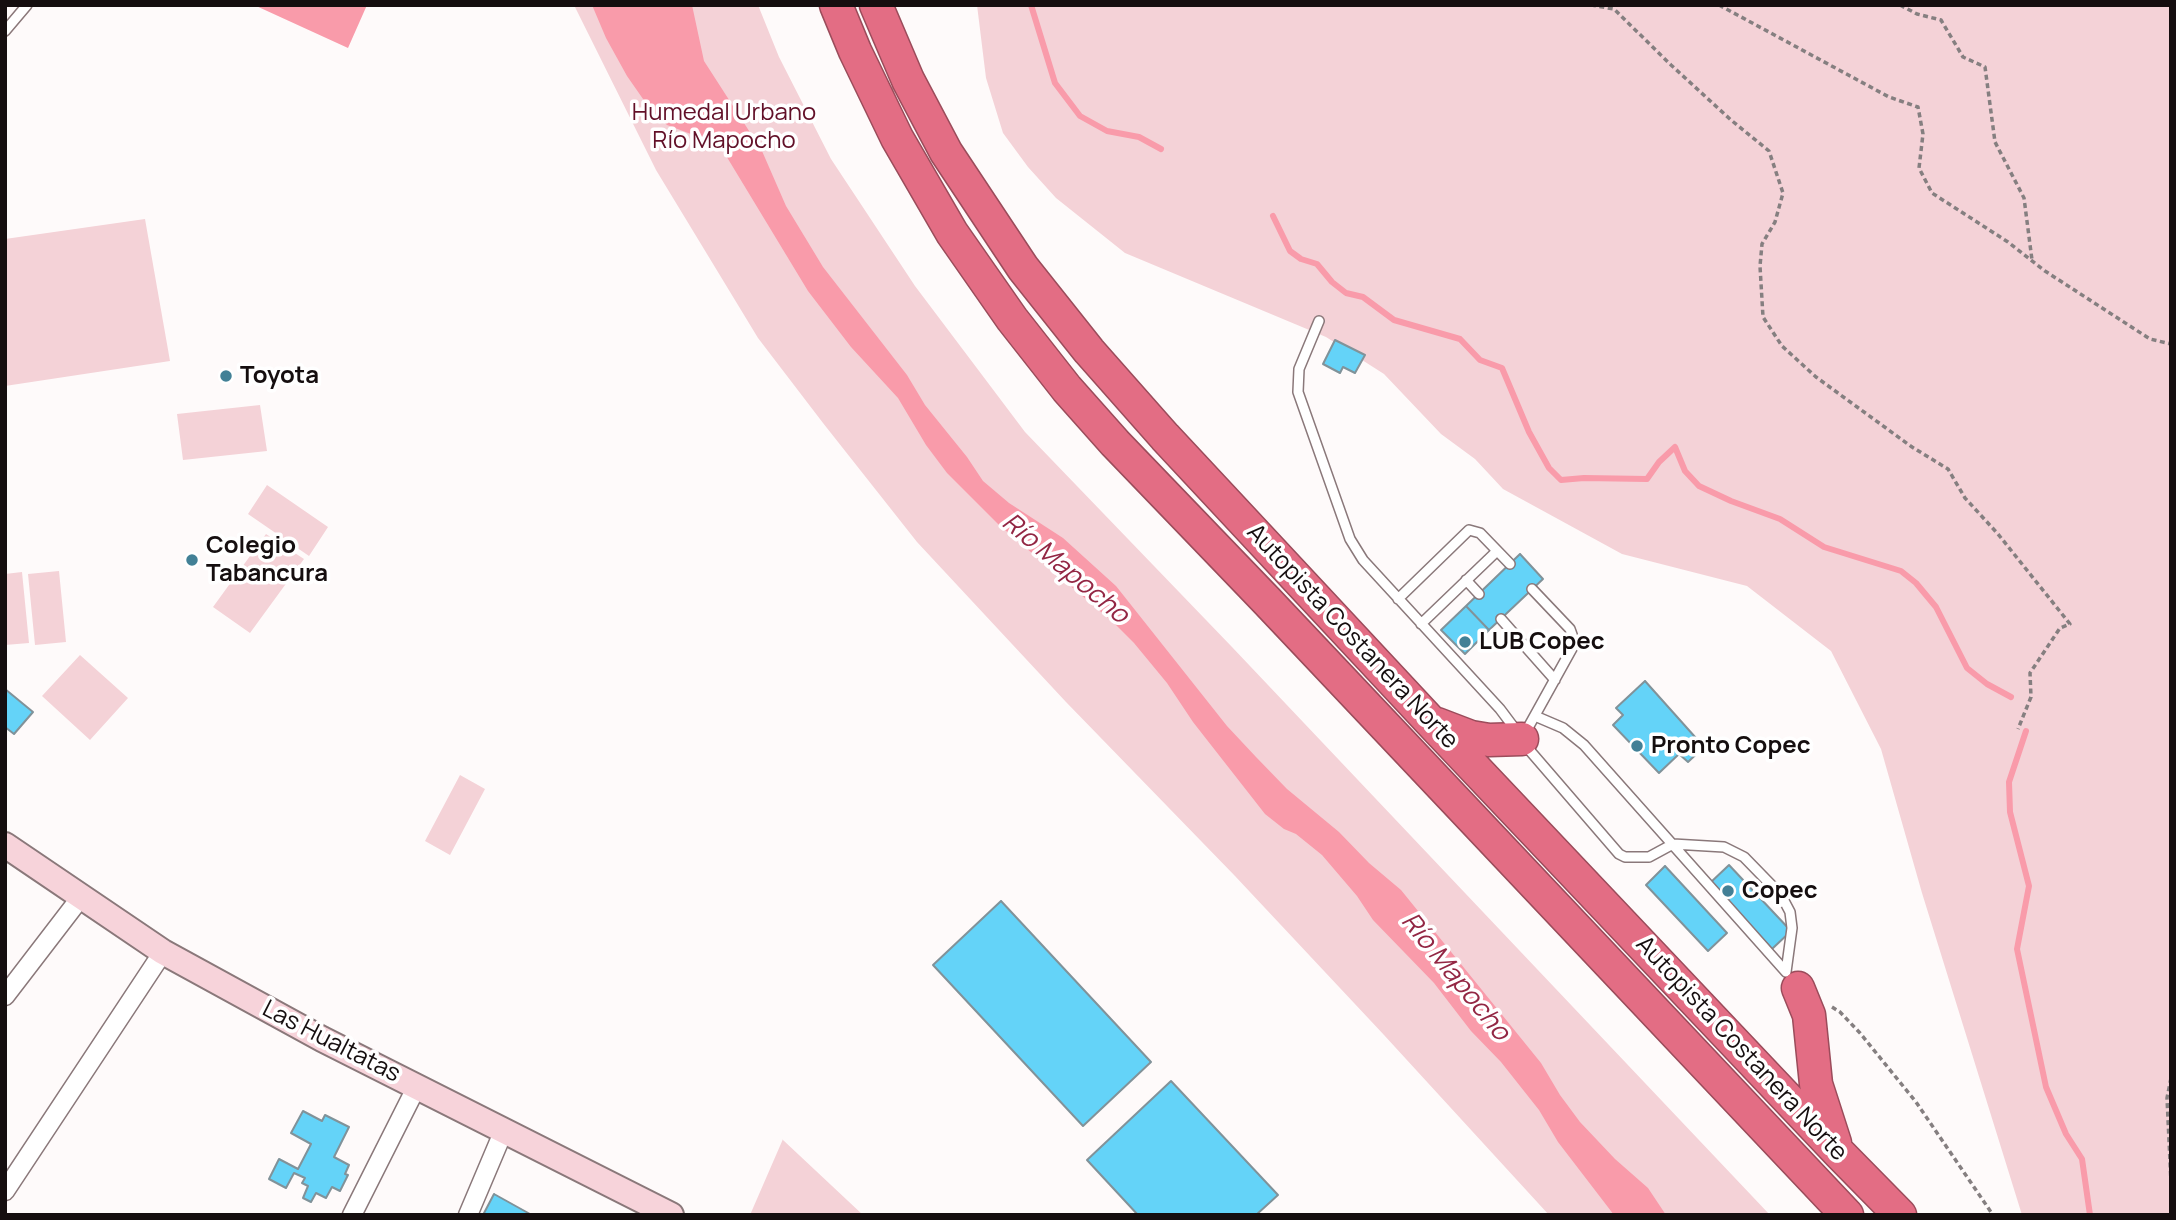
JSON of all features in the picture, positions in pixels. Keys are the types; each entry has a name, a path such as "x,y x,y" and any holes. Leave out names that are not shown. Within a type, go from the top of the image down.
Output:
{"highway":[{"path":"815,5 835,38 873,89"},
{"name":"Autopista Costanera Norte","path":"836,5 897,138 952,233 990,290 1067,389 1115,443 1847,1215"},
{"name":"Autopista Costanera Norte","path":"876,5 908,80 946,152 1002,238 1045,297 1149,420 1429,720 1900,1215"},
{"path":"1429,720 1471,737 1497,741 1528,728"},
{"path":"1792,980 1809,1015 1816,1084 1828,1126 1840,1154"}],"street":[{"name":"Las Hualtatas","path":"5,845 163,952 322,1039 671,1215"},
{"path":"5,996 81,897"},
{"path":"5,1191 163,952"},
{"path":"352,1215 417,1086"},
{"path":"468,1215 504,1130"}],"lane":[{"path":"5,31 27,5"},
{"path":"1320,321 1299,369 1298,392 1350,539 1363,560 1500,709 1528,728 1563,728 1584,745 1792,980"},
{"path":"1398,599 1469,530 1480,533 1510,564"},
{"path":"1421,624 1497,551"},
{"path":"1466,580 1479,594"},
{"path":"1532,589 1570,628 1574,647 1528,728 1530,753 1619,854 1631,859 1649,857 1673,844 1724,847 1744,857 1786,903 1792,920 1792,980"},
{"path":"1501,619 1555,680"}],"path":[{"path":"1591,5 1614,9 1691,83 1769,151 1783,193 1775,222 1762,244 1760,267 1763,317 1782,346 1816,377 1912,447 1948,469 1965,498 1998,534 2070,624 2060,628 2030,673 2031,697 2018,729"},
{"path":"1719,5 1889,97 1918,107 1923,134 1919,168 1933,193 2150,339 2171,344"},
{"path":"1900,5 1917,14 1941,20 1963,57 1985,67 1995,142 2025,198 2033,261"},
{"path":"1792,980 1840,1012 1860,1033 1916,1102 1993,1215"},
{"path":"2171,1078 2167,1098 2171,1183"}],"green space":[{"name":"Humedal Urbano Río Mapocho","path":"574,5 758,5 779,57 831,159 915,286 1025,432 1770,1215 1549,1215 1235,876 1066,702 917,542 758,338 656,170"},
{"path":"977,5 2171,5 2171,1215 2022,1215 1922,893 1881,749 1831,651 1747,586 1622,554 1503,489 1475,459 1441,434 1384,374 1326,337 1125,253 1056,198 1028,167 1003,133 986,78"},
{"path":"145,219 170,361 5,386 5,239"},
{"path":"260,405 267,451 183,460 177,414"},
{"path":"267,485 328,527 309,556 248,514"},
{"path":"266,534 304,559 250,633 213,607"},
{"path":"59,571 66,642 35,645 28,574"},
{"path":"22,572 29,643 5,645 5,574"},
{"path":"80,655 128,698 90,740 42,696"},
{"path":"460,775 485,789 450,855 425,841"},
{"path":"783,1140 863,1215 750,1215"}],"water":[{"path":"254,5 367,5 348,48"},
{"name":"Río Mapocho","path":"592,5 692,5 704,61 762,151 786,206 823,267 907,375 925,405 983,481 1009,503 1063,538 1116,586 1227,726 1256,757 1287,789 1339,832 1369,863 1401,890 1541,1063 1580,1122 1615,1159 1648,1188 1666,1215 1614,1215 1501,1062 1471,1031 1434,983 1373,920 1357,896 1322,855 1265,814 1134,643 998,524 947,473 926,445 898,398 851,347 808,291 722,149 712,142 667,125 650,109 627,76"}],"building":[{"path":"1335,340 1365,355 1355,373 1343,367 1340,373 1323,364"},
{"path":"1520,554 1543,579 1489,630 1466,606"},
{"name":"LUB Copec","path":"1466,606 1489,630 1465,654 1441,630"},
{"path":"1645,681 1704,747 1688,762 1679,754 1659,773 1613,725 1623,715 1616,708"},
{"path":"5,689 33,712 14,734 5,727"},
{"path":"1729,865 1791,931 1772,949 1710,883"},
{"path":"1665,866 1727,933 1708,951 1646,885"},
{"path":"1001,901 1151,1062 1083,1126 933,965"},
{"path":"1171,1081 1278,1195 1256,1215 1138,1215 1087,1160"},
{"path":"303,1111 322,1121 325,1115 349,1127 334,1157 349,1165 345,1174 348,1175 340,1191 332,1187 326,1198 316,1193 311,1202 303,1198 308,1186 302,1183 305,1178 294,1173 286,1188 269,1179 279,1159 298,1169 311,1144 291,1133"},
{"path":"494,1194 530,1214 483,1215"}],"waterway":[{"path":"1031,5 1055,83 1080,116 1107,131 1139,137 1161,149"},
{"path":"1273,216 1290,251 1301,259 1317,264 1332,282 1346,293 1363,297 1394,320 1460,339 1480,360 1502,368 1529,432 1549,468 1561,480 1647,479 1659,462 1675,447 1685,471 1699,486 1780,519 1824,547 1901,571 1916,583 1936,607 1967,668 1987,684 2011,697"},
{"path":"2026,731 2009,782 2010,812 2029,886 2017,949 2046,1087 2066,1134 2082,1159 2090,1215"}],"place":[{"name":"Toyota","path":"226,376"},
{"name":"Colegio Tabancura","path":"192,560"},
{"name":"LUB Copec","path":"1465,642"},
{"name":"Pronto Copec","path":"1637,746"},
{"name":"Copec","path":"1728,891"}]}
